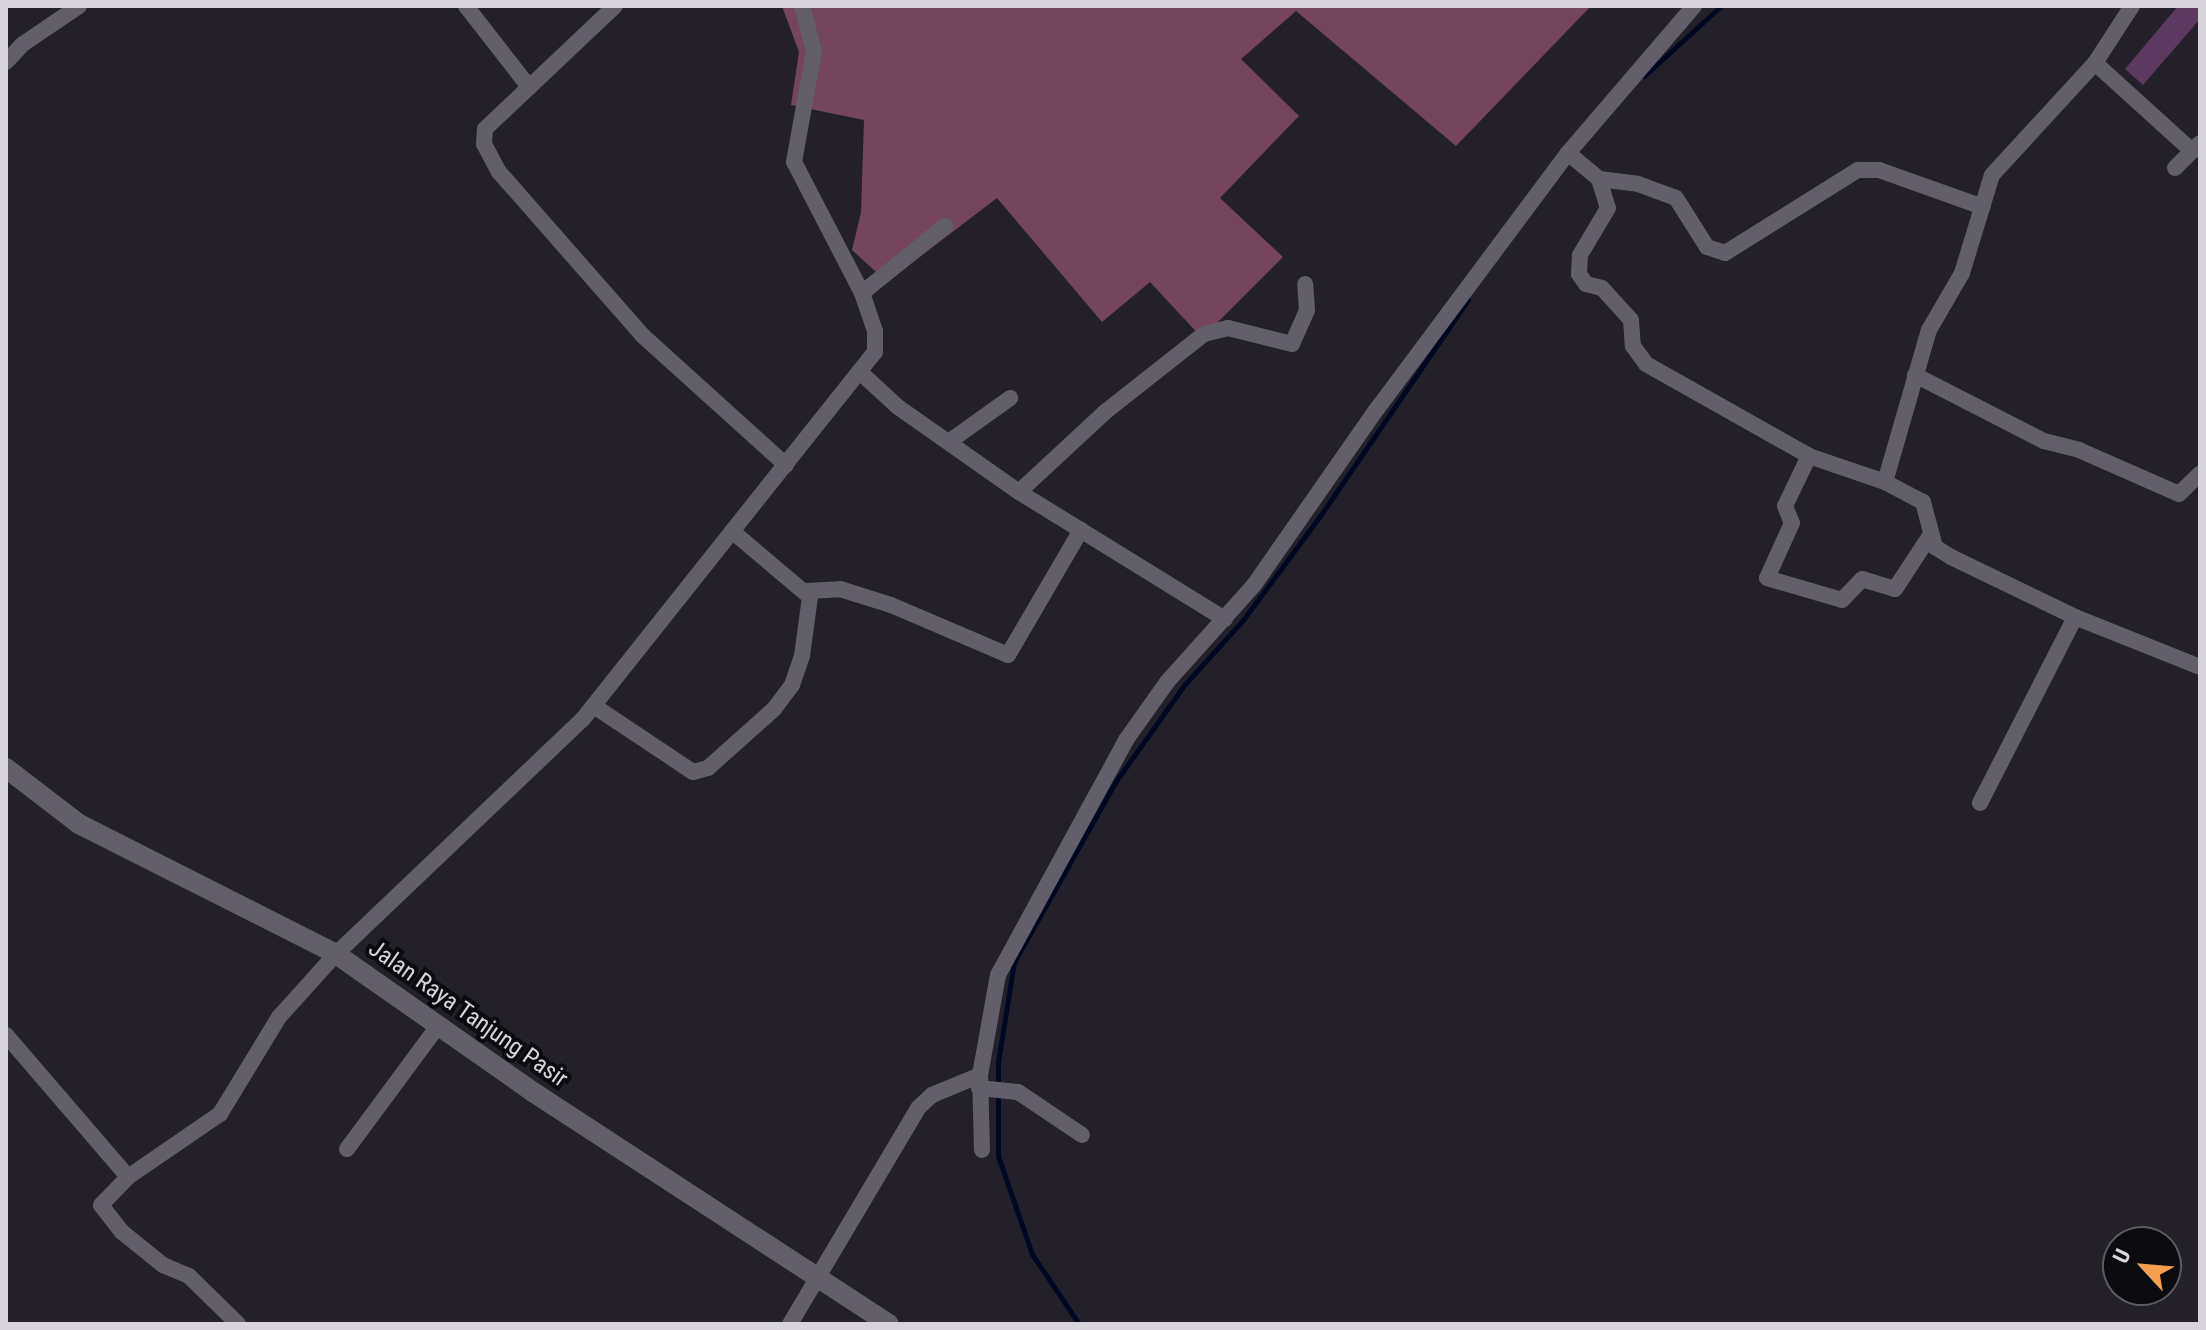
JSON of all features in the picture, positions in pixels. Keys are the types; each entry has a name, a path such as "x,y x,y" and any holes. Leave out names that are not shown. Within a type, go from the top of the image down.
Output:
{"street":[{"path":"6,62 23,44 79,6"},
{"path":"466,6 529,87"},
{"path":"615,6 483,133 499,172 642,335 786,465"},
{"path":"238,1324 189,1276 163,1265 122,1232 102,1213 101,1205 125,1180 220,1114 279,1017 336,954 474,820 548,758 594,706 861,373 876,342 862,293 794,162 814,51 802,6"},
{"path":"982,1150 980,1084 987,1010 1018,929 1126,740 1167,682 1225,619 1574,158 1694,6"},
{"path":"1885,482 1929,330 1962,273 2000,161 2095,63 2132,6"},
{"path":"2095,63 2196,147 2175,168"},
{"path":"1574,158 1599,179 1638,184 1676,198 1707,247 1725,253 1858,170 1879,170 1983,207"},
{"path":"1599,179 1607,212 1580,255 1577,269 1583,282 1602,288 1631,320 1636,352 1646,364 1809,456 1885,482 1923,502 1935,547 1951,557 2075,617 2200,667"},
{"path":"862,293 945,226"},
{"path":"1019,492 1105,412 1204,334 1228,328 1292,344 1307,310 1305,284"},
{"path":"861,373 898,407 1019,492 1225,619"},
{"path":"1915,375 2044,441 2079,450 2179,494 2200,474"},
{"path":"950,441 1010,398"},
{"path":"1809,456 1785,506 1792,523 1767,578 1842,600 1862,579 1895,589 1931,534"},
{"path":"806,591 840,589 891,605 1008,655 1081,530"},
{"path":"594,706 686,769 708,768 757,729 792,685 810,602 806,591 732,531"},
{"path":"1980,803 2075,617"},
{"name":"Jalan Raya Tanjung Pasir","path":"6,768 79,824 336,954 438,1026 889,1324"},
{"path":"347,1149 438,1026"},
{"path":"6,1035 125,1180"},
{"path":"790,1324 918,1108 932,1095 980,1084 1007,1089 1082,1135"}],"shaded area":[{"path":"782,6 1591,6 1456,146 1296,11 1241,59 1299,116 1220,198 1283,257 1202,338 1150,282 1102,322 997,198 887,282 852,250 861,212 864,120 791,105 799,52"}],"building":[{"path":"2178,6 2200,6 2200,19 2143,85 2125,69"}],"waterway":[{"path":"1644,76 1721,6"},
{"path":"1079,1324 1032,1254 998,1156 998,1062 1014,962 1116,781 1185,684 1243,620 1320,516 1468,300"}]}
